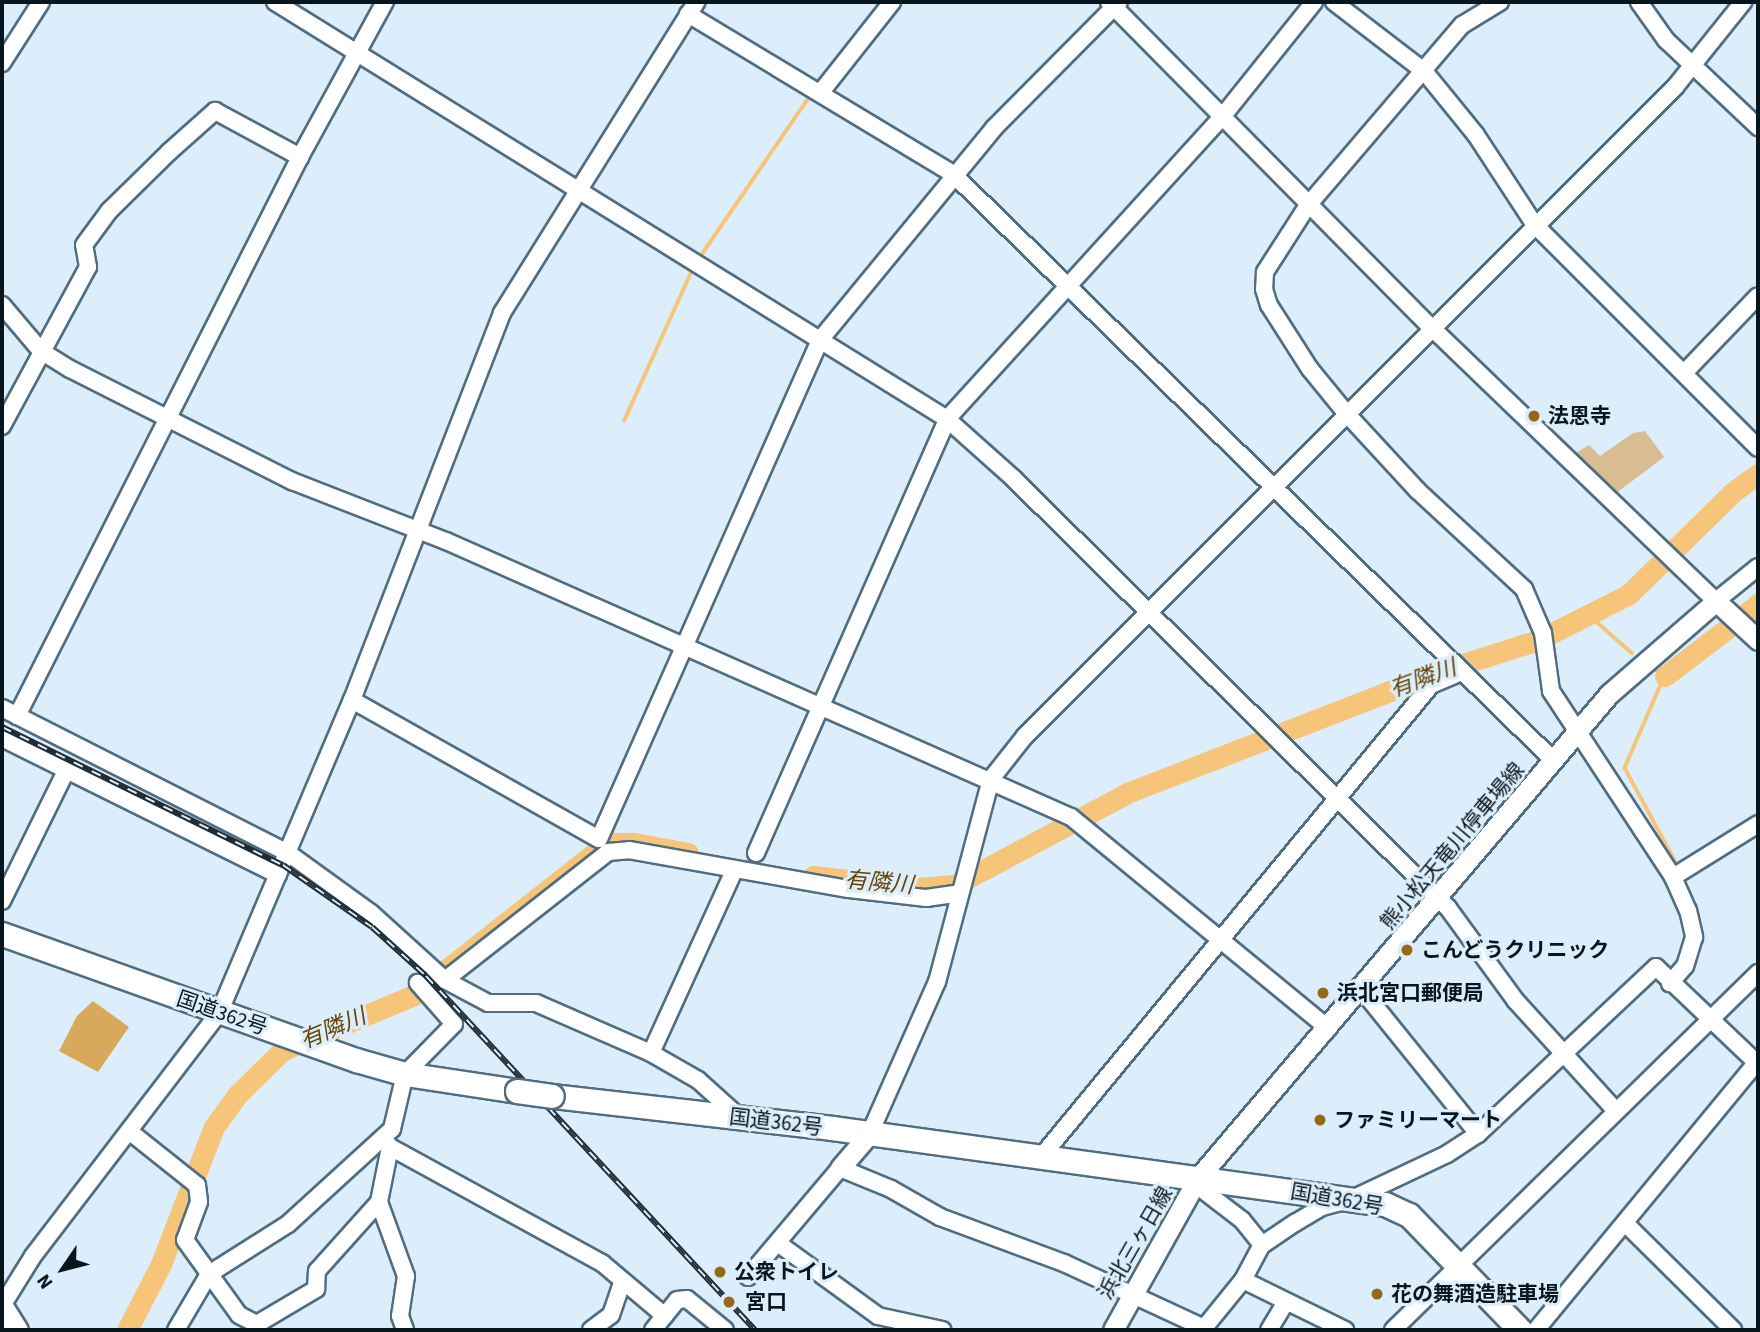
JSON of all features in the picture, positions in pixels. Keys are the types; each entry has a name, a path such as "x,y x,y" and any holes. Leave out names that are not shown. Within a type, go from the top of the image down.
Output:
{"highway":[{"name":"国道362号","path":"2,934 219,1013 405,1074 552,1096 870,1133 1196,1181 1385,1204 1409,1215 1520,1330"},
{"path":"2,1307 16,1330"}],"main road":[{"path":"1716,601 1758,640"},
{"name":"熊小松天竜川停車場線","path":"1196,1181 1362,990 1580,729 1644,660 1716,601"},
{"path":"840,1168 870,1133"},
{"name":"浜北三ヶ日線","path":"1113,1330 1131,1293 1196,1181"}],"street":[{"path":"2,63 41,2"},
{"path":"275,2 947,419 1150,613 1437,899 1562,1054 1616,1111"},
{"path":"17,716 299,157 354,51 385,2"},
{"path":"816,90 892,2"},
{"path":"756,853 947,419 1068,283 1222,117 1314,2"},
{"path":"1334,2 1424,71 1475,135 1535,225 1685,372 1758,448"},
{"path":"1500,2 1462,26 1308,205 1265,272 1264,289 1269,305 1310,369 1346,414 1417,490 1524,589 1544,637 1551,691 1580,729 1673,877 1694,937 1685,966 1671,983"},
{"path":"1639,2 1692,66 1758,127"},
{"path":"870,1133 937,982 991,779 1025,736 1692,66 1743,2"},
{"path":"445,980 603,844 684,645 820,340 953,174 1115,4 1308,205 1716,601 1758,567"},
{"path":"2,1307 33,1256 219,1013 352,699 502,313 576,189 692,8 816,90 953,174 1068,283 1447,655 1459,673 1553,760"},
{"path":"2,426 88,267 84,245 109,211 215,111 299,157"},
{"path":"1685,372 1758,296"},
{"path":"2,305 41,351 167,420 292,481 416,529 684,645 991,779 1074,820 1328,1028"},
{"path":"1041,1157 1431,685 1459,673"},
{"path":"352,699 603,844 734,871 926,898 961,888"},
{"path":"2,708 371,913 445,980 488,1003 536,1003 651,1053 698,1080 739,1118"},
{"path":"2,738 283,864"},
{"path":"2,901 67,769"},
{"path":"1673,877 1758,824"},
{"path":"651,1053 734,871"},
{"path":"748,1277 779,1244 840,1168 891,1189 940,1217 1131,1293 1205,1329 1243,1280 1262,1245 1322,1207 1352,1199 1447,1154 1478,1134 1656,967 1671,983 1713,1017 1758,1063 1625,1223 1581,1271 1547,1327"},
{"path":"1393,1330 1758,972"},
{"path":"405,1330 401,1317 406,1276 379,1202 387,1143 405,1074 454,1024 422,987"},
{"path":"1362,990 1478,1134"},
{"path":"129,1130 191,1180 199,1202 185,1240 239,1315 258,1327 316,1289 317,1271 379,1202"},
{"path":"176,1330 209,1274 289,1224 387,1143"},
{"path":"387,1143 602,1264 665,1316"},
{"path":"1196,1181 1242,1220 1262,1245"},
{"path":"1625,1223 1733,1330"},
{"path":"779,1244 878,1316 942,1330"},
{"path":"1243,1280 1285,1303 1345,1330"},
{"path":"591,1330 611,1315 624,1281"},
{"path":"653,1330 677,1300 687,1299 725,1330"},
{"path":"1269,1330 1285,1303"}],"shaded area":[{"path":"1645,431 1664,457 1615,494 1573,455 1589,445 1600,456 1633,433"},
{"path":"93,1001 129,1027 98,1072 59,1051 77,1016"}],"waterway":[{"path":"872,15 882,2"},
{"path":"698,260 812,93"},
{"path":"624,421 694,266"},
{"name":"有隣川","path":"813,876 919,888 955,885 1127,793 1441,671 1538,640 1629,594 1733,492 1758,474"},
{"path":"1743,616 1758,604"},
{"path":"1590,616 1632,653"},
{"path":"1665,676 1729,627"},
{"path":"1652,667 1665,676 1625,768 1679,868"},
{"name":"有隣川","path":"127,1330 161,1264 214,1127 237,1095 283,1050 414,995 598,850 613,843 634,843 688,853"},
{"path":"1695,958 1701,939"}],"railway":[{"path":"2,727 283,865 372,927 426,976 755,1330"}],"place":[{"name":"法恩寺","path":"1534,416"},
{"name":"こんどうクリニック","path":"1407,950"},
{"name":"浜北宮口郵便局","path":"1323,993"},
{"name":"ファミリーマート","path":"1320,1120"},
{"name":"公衆トイレ","path":"720,1272"},
{"name":"花の舞酒造駐車場","path":"1377,1294"},
{"name":"宮口","path":"729,1302"}]}
